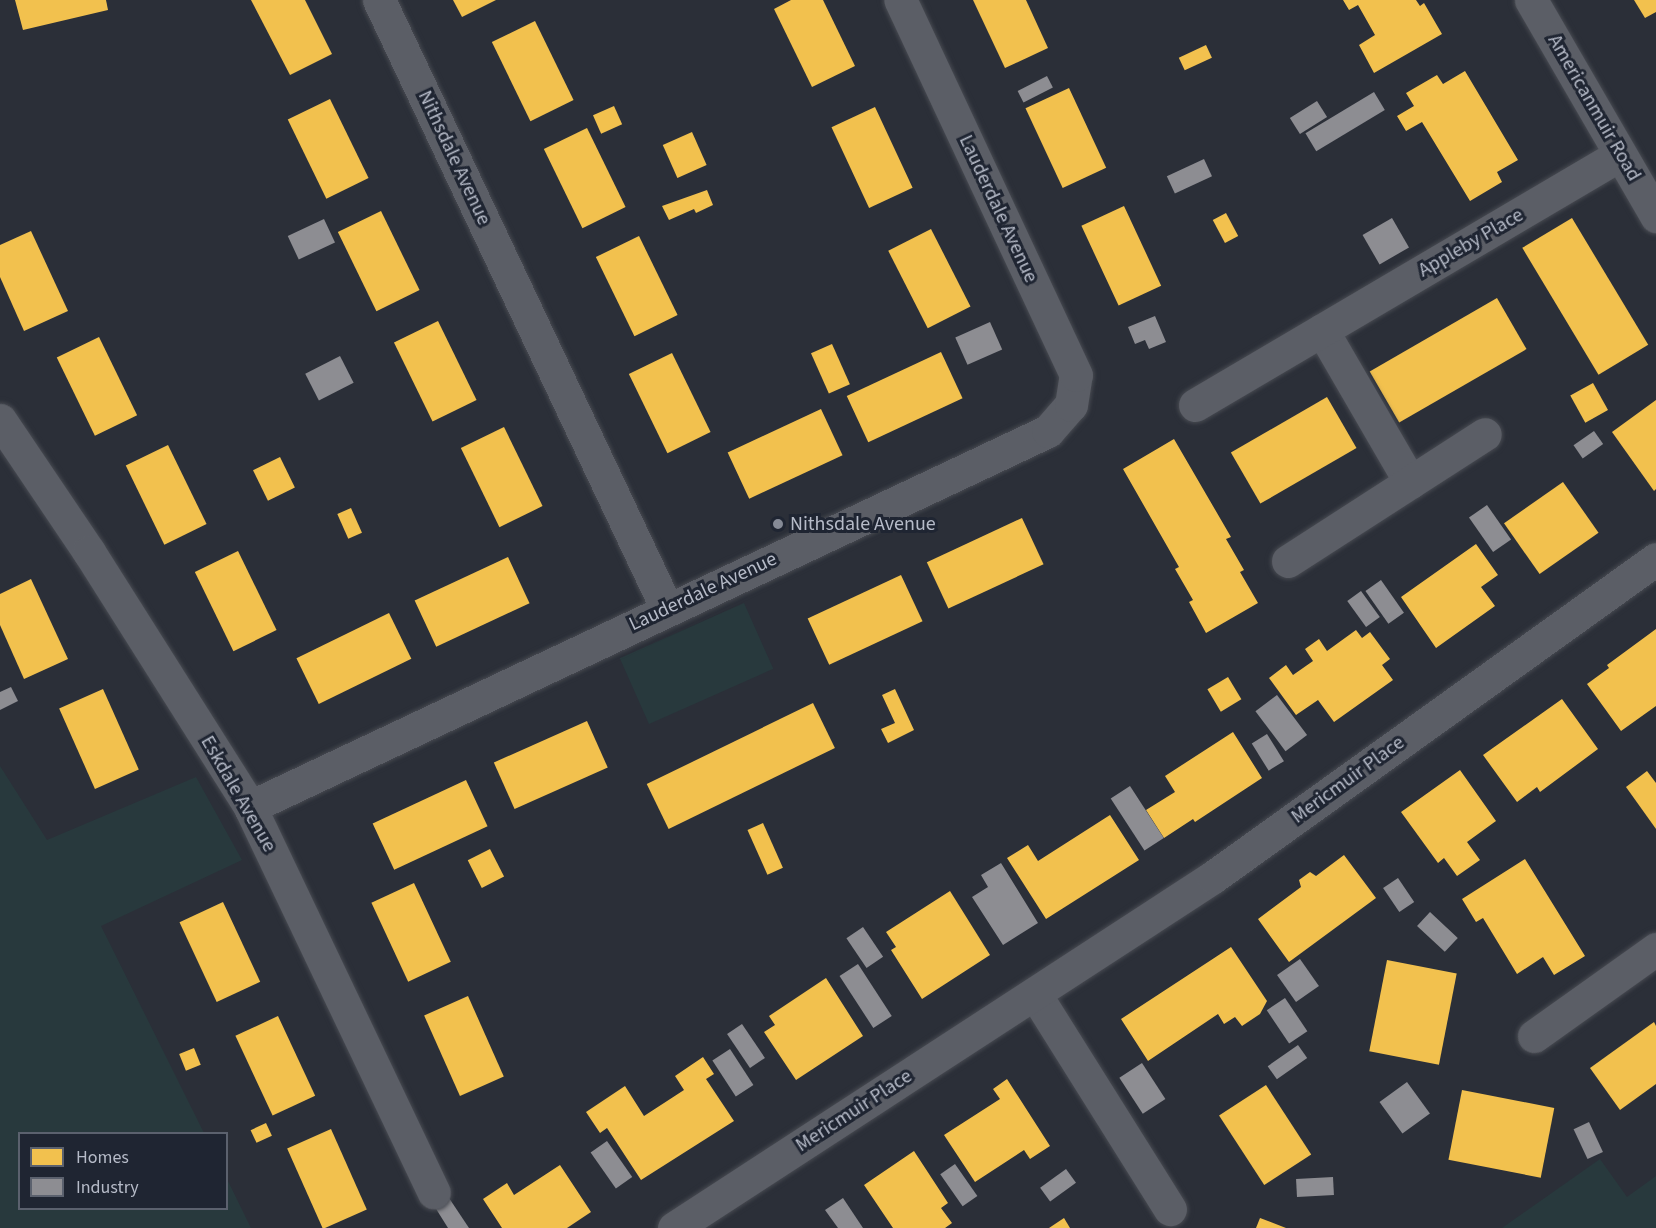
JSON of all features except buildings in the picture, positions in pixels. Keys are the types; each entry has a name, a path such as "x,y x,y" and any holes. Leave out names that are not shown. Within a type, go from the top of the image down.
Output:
{"street":[{"name":"Nithsdale Avenue","path":"379,0 666,609"},
{"name":"Lauderdale Avenue","path":"250,807 666,609 1048,431 1071,405 1076,375 900,0"},
{"name":"Americanmuir Road","path":"1531,0 1656,216"},
{"name":"Appleby Place","path":"1195,405 1620,155"},
{"path":"1322,330 1410,482"},
{"name":"Eskdale Avenue","path":"0,420 88,552 250,807 434,1192"},
{"path":"1288,561 1485,434"},
{"name":"Mericmuir Place","path":"674,1228 1213,877 1656,559"},
{"path":"1534,1036 1656,949"},
{"path":"1035,994 1170,1209"}],"shaded area":[{"path":"744,603 773,669 649,724 620,658"},
{"path":"0,766 47,840 196,777 242,860 101,926 204,1132 18,1132 18,1210 228,1210 228,1181 251,1228 0,1228"},
{"path":"1600,1159 1627,1197 1656,1176 1656,1228 1502,1228"}],"place":[{"name":"Nithsdale Avenue","path":"778,524"}]}
